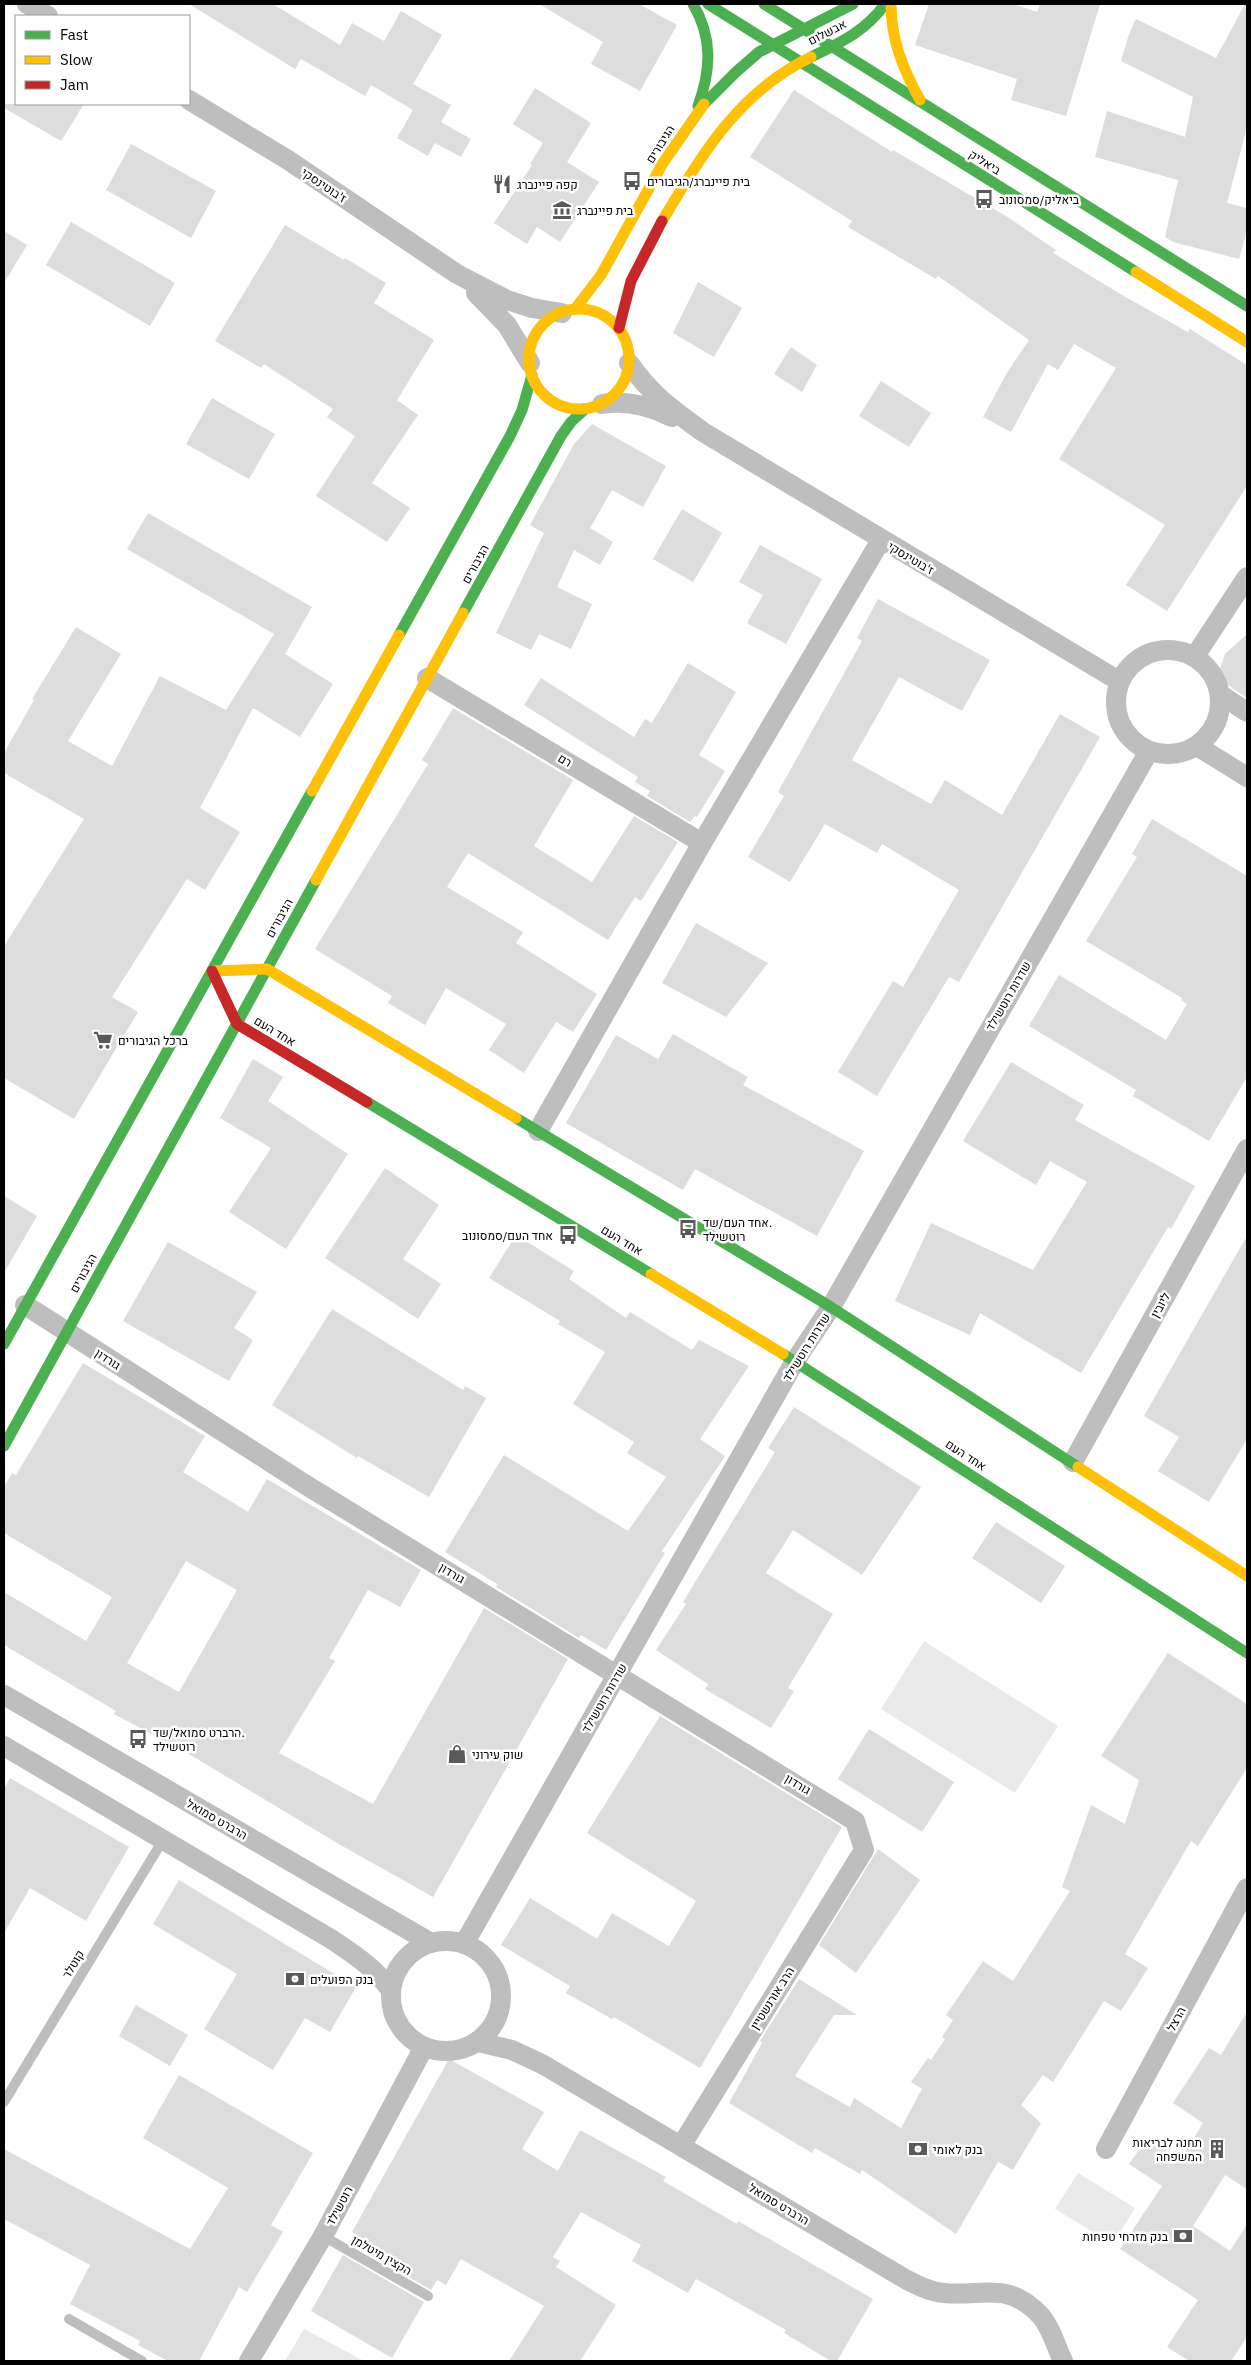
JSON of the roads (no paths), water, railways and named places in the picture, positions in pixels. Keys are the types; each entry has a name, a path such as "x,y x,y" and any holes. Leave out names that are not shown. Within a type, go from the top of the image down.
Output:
{"street":[{"path":"28,4 46,15"},
{"path":"693,4 703,18 710,45 710,67 695,115"},
{"name":"ביאליק","path":"708,4 1247,342"},
{"name":"ביאליק","path":"764,4 832,45 922,104 1246,301"},
{"name":"אבשלום","path":"805,29 853,4"},
{"name":"אבשלום","path":"798,61 864,28 877,17 885,4"},
{"path":"892,4 890,22 894,42 905,74 922,104"},
{"name":"הגיבורים","path":"569,311 604,273 651,183 695,115 749,59 805,29"},
{"path":"619,328 622,306 631,279 649,243 700,159 744,104 770,80 798,61"},
{"name":"ז'בוטינסקי","path":"190,101 288,160 456,274 507,300 532,308 569,311"},
{"name":"ז'בוטינסקי","path":"456,274 492,307 508,325 531,369"},
{"path":"4,1344 510,436 522,410 531,369 531,343 539,328 552,316 569,311 593,311 606,317 619,328 628,346 629,363 624,380 616,393 593,406 573,409 556,404 546,397 535,384 531,369"},
{"name":"ז'בוטינסקי","path":"629,363 644,385 660,400 703,432 1119,681"},
{"name":"ז'בוטינסקי","path":"593,406 616,401 650,408 703,432"},
{"name":"הגיבורים","path":"4,1446 561,436 571,422 593,406"},
{"path":"538,1132 702,843 881,540"},
{"path":"1195,656 1247,577"},
{"path":"1159,650 1178,650 1195,656 1204,663 1215,678 1221,695 1218,717 1210,734 1197,746 1185,751 1167,754 1149,751 1130,738 1120,723 1115,700 1119,681 1134,661 1159,650"},
{"name":"רם","path":"427,678 702,843"},
{"path":"1221,695 1247,712"},
{"path":"1197,746 1247,777"},
{"name":"שדרות רוטשילד","path":"464,1944 795,1361 831,1307 1149,751"},
{"path":"212,971 267,969 831,1307 1247,1576"},
{"name":"אחד העם","path":"212,971 237,1024 795,1361 1247,1653"},
{"name":"ליובין","path":"1073,1462 1247,1149"},
{"name":"גורדון","path":"25,1305 306,1485 855,1821 864,1850"},
{"name":"הרברט סמואל","path":"4,1695 431,1943"},
{"path":"4,1746 331,1939 366,1962 380,1975 390,1989"},
{"name":"הרב אורנשטיין","path":"681,2146 864,1850"},
{"name":"הרצל","path":"1106,2149 1247,1888"},
{"path":"447,1941 464,1944 479,1952 492,1964 499,1980 502,1997 499,2014 490,2030 478,2042 461,2050 443,2052 424,2047 409,2038 397,2024 391,2007 390,1989 395,1974 403,1960 415,1950 431,1943 447,1941"},
{"name":"הרברט סמואל","path":"478,2042 512,2050 542,2064 896,2274 923,2288 942,2293 997,2292 1025,2303 1042,2317 1052,2334 1063,2361"},
{"name":"רוטשילד","path":"250,2361 323,2236 424,2047"}],"lane":[{"name":"קוטלר","path":"4,2102 163,1840"},
{"name":"הקצין מיטלמן","path":"323,2236 428,2296"},
{"path":"70,2319 142,2361"}],"place":[{"name":"בית פיינברג/הגיבורים","path":"632,181"},
{"name":"קפה פיינברג","path":"502,184"},
{"name":"ביאליק/סמסונוב","path":"984,199"},
{"name":"בית פיינברג","path":"562,210"},
{"name":"ברכל הגיבורים","path":"103,1040"},
{"name":"אחד העם/שד. רוטשילד","path":"688,1229"},
{"name":"אחד העם/סמסונוב","path":"568,1235"},
{"name":"הרברט סמואל/שד. רוטשילד","path":"138,1739"},
{"name":"שוק עירוני","path":"457,1754"},
{"name":"בנק הפועלים","path":"295,1979"},
{"name":"בנק לאומי","path":"918,2149"},
{"name":"תחנה לבריאות המשפחה","path":"1217,2149"},
{"name":"בנק מזרחי טפחות","path":"1183,2236"}]}
